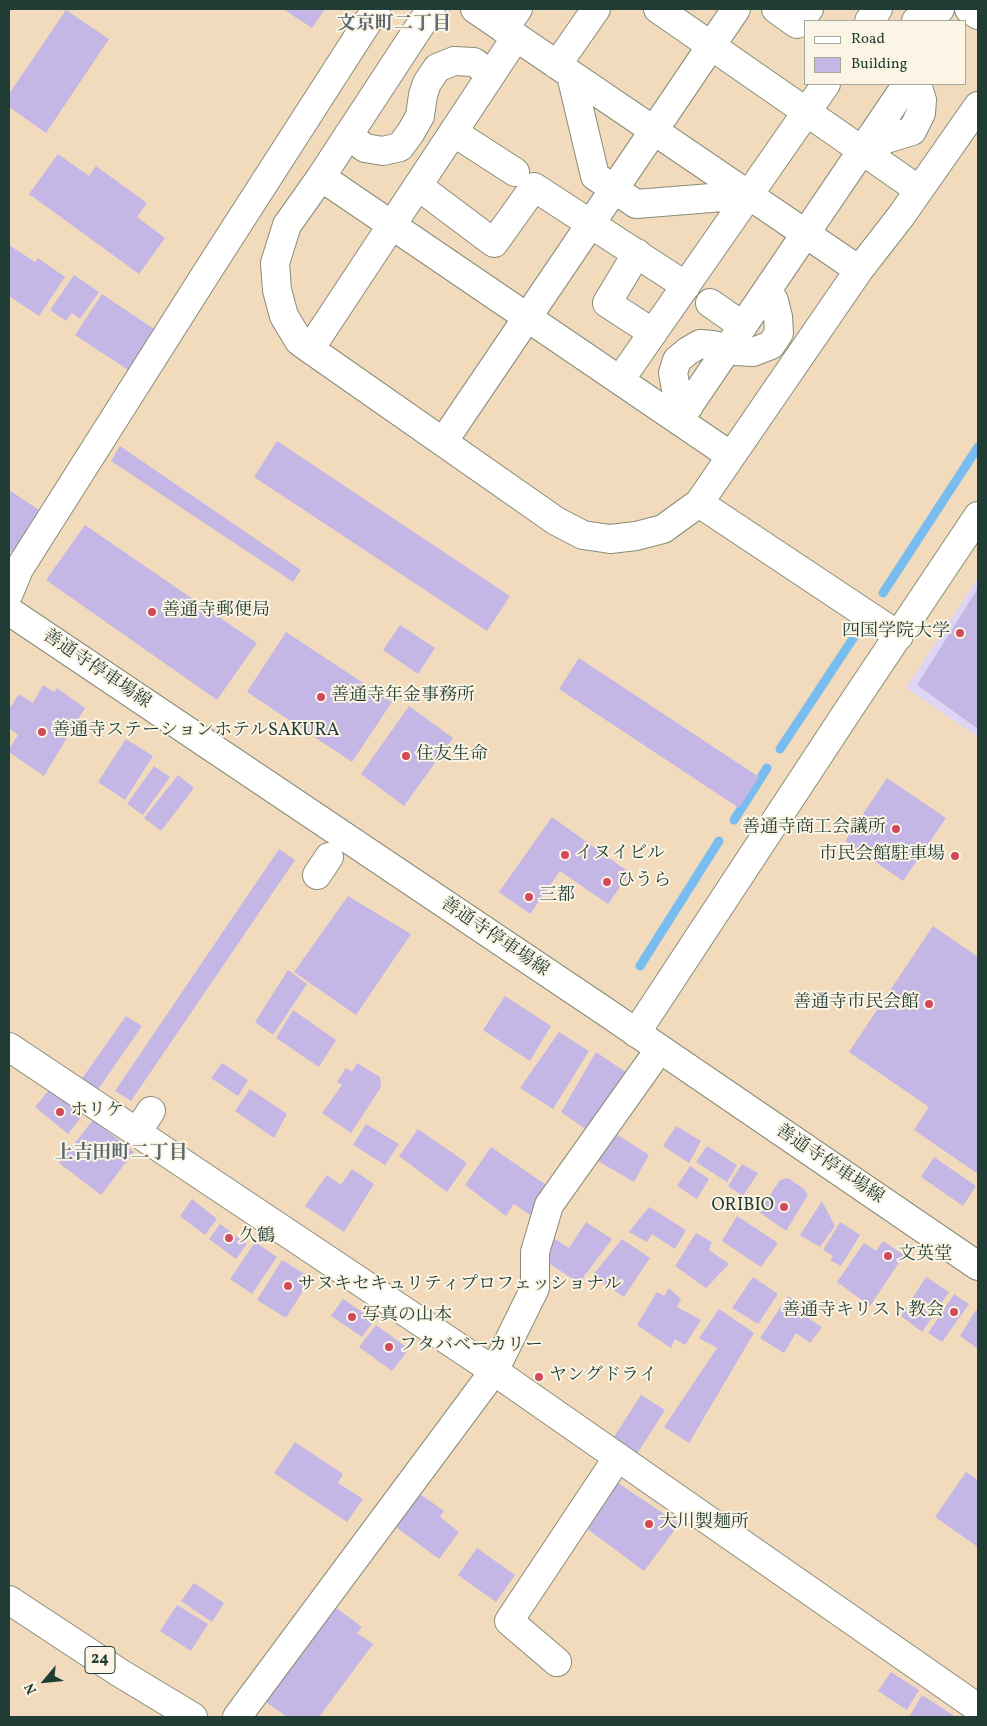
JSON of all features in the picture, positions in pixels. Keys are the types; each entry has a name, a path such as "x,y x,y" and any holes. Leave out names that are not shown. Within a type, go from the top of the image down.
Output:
{"street":[{"path":"9,593 19,569 214,260 376,9"},
{"path":"431,9 321,177 287,225 275,263 277,290 284,316 300,341 310,349 556,522 583,535 610,539 636,536 663,529 699,503 859,270 919,190 978,106"},
{"path":"475,9 513,25 564,70 859,270"},
{"path":"596,9 564,70 595,176 636,204 749,195"},
{"path":"658,9 919,190"},
{"path":"443,442 736,9"},
{"path":"776,9 797,24 809,9"},
{"path":"870,20 878,9"},
{"path":"918,20 934,10 940,9"},
{"path":"951,20 958,9"},
{"path":"969,9 978,15"},
{"path":"310,349 491,75 513,25"},
{"path":"348,135 365,148 383,151 400,147 420,116 427,83 437,68 454,61 474,62 491,75"},
{"path":"620,380 825,85"},
{"path":"684,413 907,85"},
{"path":"862,151 889,138 912,131 921,113 922,100 917,85"},
{"path":"454,132 515,172"},
{"path":"321,177 620,380 684,413 731,456"},
{"path":"418,186 494,243 534,187 686,286"},
{"path":"637,254 607,303 653,333"},
{"path":"684,413 673,373 677,360 700,344 714,345 734,352 753,352 771,346 779,333 778,316 774,301 768,290"},
{"path":"710,303 743,326"},
{"path":"699,503 899,636"},
{"path":"636,1033 978,516"},
{"name":"善通寺停車場線","path":"9,611 636,1033 978,1266"},
{"path":"9,1047 144,1122 494,1371 978,1708"},
{"path":"237,1717 494,1371 535,1288 535,1252 549,1205 659,1050"},
{"path":"557,1662 509,1621 618,1457"},
{"name":"24","path":"9,1600 120,1673 193,1717"}],"shaded area":[{"name":"四国学院大学","path":"978,578 978,737 906,688"}],"building":[{"path":"283,9 325,9 312,28"},
{"path":"66,10 109,39 46,133 9,107 9,94"},
{"path":"58,154 89,176 96,166 147,203 137,217 165,238 139,274 29,194"},
{"path":"9,245 35,262 38,258 65,277 39,316 9,296"},
{"path":"74,275 99,292 80,319 72,313 66,321 50,310"},
{"path":"102,294 160,333 133,373 75,335"},
{"path":"277,441 510,596 487,631 254,477"},
{"path":"120,446 301,570 293,582 111,461"},
{"path":"9,490 45,514 18,556 9,550"},
{"path":"85,525 257,643 217,700 46,580"},
{"name":"四国学院大学","path":"978,588 978,729 917,685"},
{"path":"400,625 435,648 418,674 383,650"},
{"path":"286,632 392,702 352,762 247,692"},
{"path":"579,658 759,777 739,808 559,689"},
{"name":"善通寺ステーションホテルSAKURA","path":"43,685 54,692 57,688 85,708 44,776 9,752 18,735 9,728 9,709 19,694 33,703"},
{"path":"409,706 453,738 404,806 361,774"},
{"path":"126,739 153,756 125,800 98,782"},
{"path":"154,766 170,777 143,815 127,804"},
{"path":"178,775 194,788 161,831 144,818"},
{"path":"887,778 946,818 903,881 845,841"},
{"name":"イヌイビル","path":"552,817 630,873 608,904 560,871 530,914 499,892"},
{"path":"279,849 295,860 131,1101 115,1091"},
{"path":"348,896 411,934 356,1015 294,972"},
{"name":"善通寺市民会館","path":"933,926 978,957 978,1174 914,1130 929,1107 849,1052"},
{"path":"288,970 307,984 273,1035 255,1022"},
{"path":"505,996 551,1026 530,1061 483,1030"},
{"path":"293,1010 336,1040 319,1067 276,1038"},
{"path":"126,1016 142,1026 97,1091 81,1080"},
{"path":"559,1032 589,1051 553,1109 520,1088"},
{"path":"596,1052 627,1073 588,1131 561,1112"},
{"path":"222,1063 248,1080 238,1096 211,1078"},
{"path":"357,1063 380,1077 381,1087 351,1133 322,1113 342,1085 337,1082 346,1068 352,1072"},
{"path":"50,1089 82,1116 68,1134 35,1107"},
{"path":"250,1089 287,1114 274,1138 235,1111"},
{"path":"93,1120 134,1152 101,1195 59,1163"},
{"path":"366,1124 399,1144 385,1165 353,1145"},
{"path":"676,1126 701,1141 689,1163 663,1146"},
{"path":"418,1129 467,1163 447,1192 399,1156"},
{"path":"608,1129 649,1155 634,1182 591,1157"},
{"path":"707,1146 737,1165 727,1182 696,1162"},
{"path":"491,1147 549,1187 530,1215 514,1204 506,1216 465,1185"},
{"path":"934,1157 976,1186 963,1206 921,1177"},
{"path":"742,1164 758,1173 743,1196 728,1186"},
{"path":"690,1166 709,1179 697,1199 677,1186"},
{"path":"352,1169 374,1184 344,1232 305,1206 327,1175 341,1185"},
{"path":"788,1178 804,1189 808,1195 786,1231 759,1212 780,1180"},
{"path":"192,1199 217,1219 205,1235 180,1216"},
{"path":"822,1201 835,1226 820,1247 800,1235"},
{"path":"649,1207 686,1230 675,1249 652,1234 647,1242 629,1232"},
{"path":"737,1216 778,1243 761,1267 722,1241"},
{"path":"586,1222 612,1239 579,1283 524,1247 536,1227 569,1248"},
{"path":"840,1222 860,1235 841,1266 830,1260 833,1256 823,1250"},
{"path":"220,1224 247,1244 236,1259 209,1239"},
{"path":"696,1233 712,1242 709,1250 729,1264 706,1288 675,1266"},
{"path":"622,1239 650,1258 624,1297 592,1276"},
{"path":"883,1241 904,1255 870,1306 837,1282 864,1243 876,1251"},
{"path":"255,1242 277,1257 252,1294 230,1279"},
{"path":"282,1260 311,1278 286,1318 257,1300"},
{"path":"753,1277 778,1294 758,1324 732,1308"},
{"path":"926,1277 949,1292 922,1332 901,1316"},
{"path":"669,1288 681,1299 677,1307 701,1320 685,1345 675,1339 671,1348 637,1325 657,1292 664,1296"},
{"path":"954,1294 969,1304 942,1342 928,1333"},
{"path":"788,1296 813,1313 809,1319 822,1327 810,1343 796,1333 784,1353 760,1338"},
{"path":"343,1299 374,1320 362,1337 331,1316"},
{"path":"719,1309 754,1333 689,1443 664,1427 717,1348 699,1338"},
{"path":"976,1310 978,1312 978,1349 960,1336"},
{"path":"376,1325 409,1349 392,1371 359,1347"},
{"path":"641,1395 665,1410 635,1457 610,1443"},
{"path":"295,1442 343,1474 338,1483 363,1499 347,1522 274,1473"},
{"path":"966,1472 978,1480 978,1547 935,1517"},
{"path":"618,1483 679,1524 644,1571 586,1528"},
{"path":"420,1494 444,1511 440,1517 459,1532 439,1559 396,1527"},
{"path":"477,1548 515,1575 496,1602 458,1575"},
{"path":"194,1583 224,1603 212,1622 181,1601"},
{"path":"177,1605 208,1624 191,1651 160,1631"},
{"path":"335,1607 362,1627 357,1633 373,1644 319,1717 287,1717 266,1702"},
{"path":"891,1672 919,1690 907,1710 878,1691"},
{"path":"922,1695 956,1717 909,1717"}],"waterway":[{"path":"883,593 978,447"},
{"path":"780,749 856,634"},
{"path":"734,820 767,768"},
{"path":"640,966 719,841"}],"place":[{"name":"善通寺郵便局","path":"152,612"},
{"name":"四国学院大学","path":"960,633"},
{"name":"善通寺年金事務所","path":"321,697"},
{"name":"善通寺ステーションホテルSAKURA","path":"42,732"},
{"name":"住友生命","path":"406,756"},
{"name":"善通寺商工会議所","path":"896,829"},
{"name":"イヌイビル","path":"565,855"},
{"name":"市民会館駐車場","path":"955,856"},
{"name":"ひうら","path":"607,882"},
{"name":"三都","path":"529,897"},
{"name":"善通寺市民会館","path":"929,1004"},
{"name":"ホリケ","path":"60,1112"},
{"name":"ORIBIO","path":"784,1207"},
{"name":"久鶴","path":"229,1238"},
{"name":"文英堂","path":"888,1256"},
{"name":"サヌキセキュリティプロフェッショナル","path":"288,1286"},
{"name":"善通寺キリスト教会","path":"954,1312"},
{"name":"写真の山本","path":"352,1317"},
{"name":"フタバベーカリー","path":"389,1347"},
{"name":"ヤングドライ","path":"539,1377"},
{"name":"大川製麺所","path":"649,1524"}],"district":[{"name":"文京町二丁目","path":"394,26"},
{"name":"上吉田町二丁目","path":"121,1155"}]}
